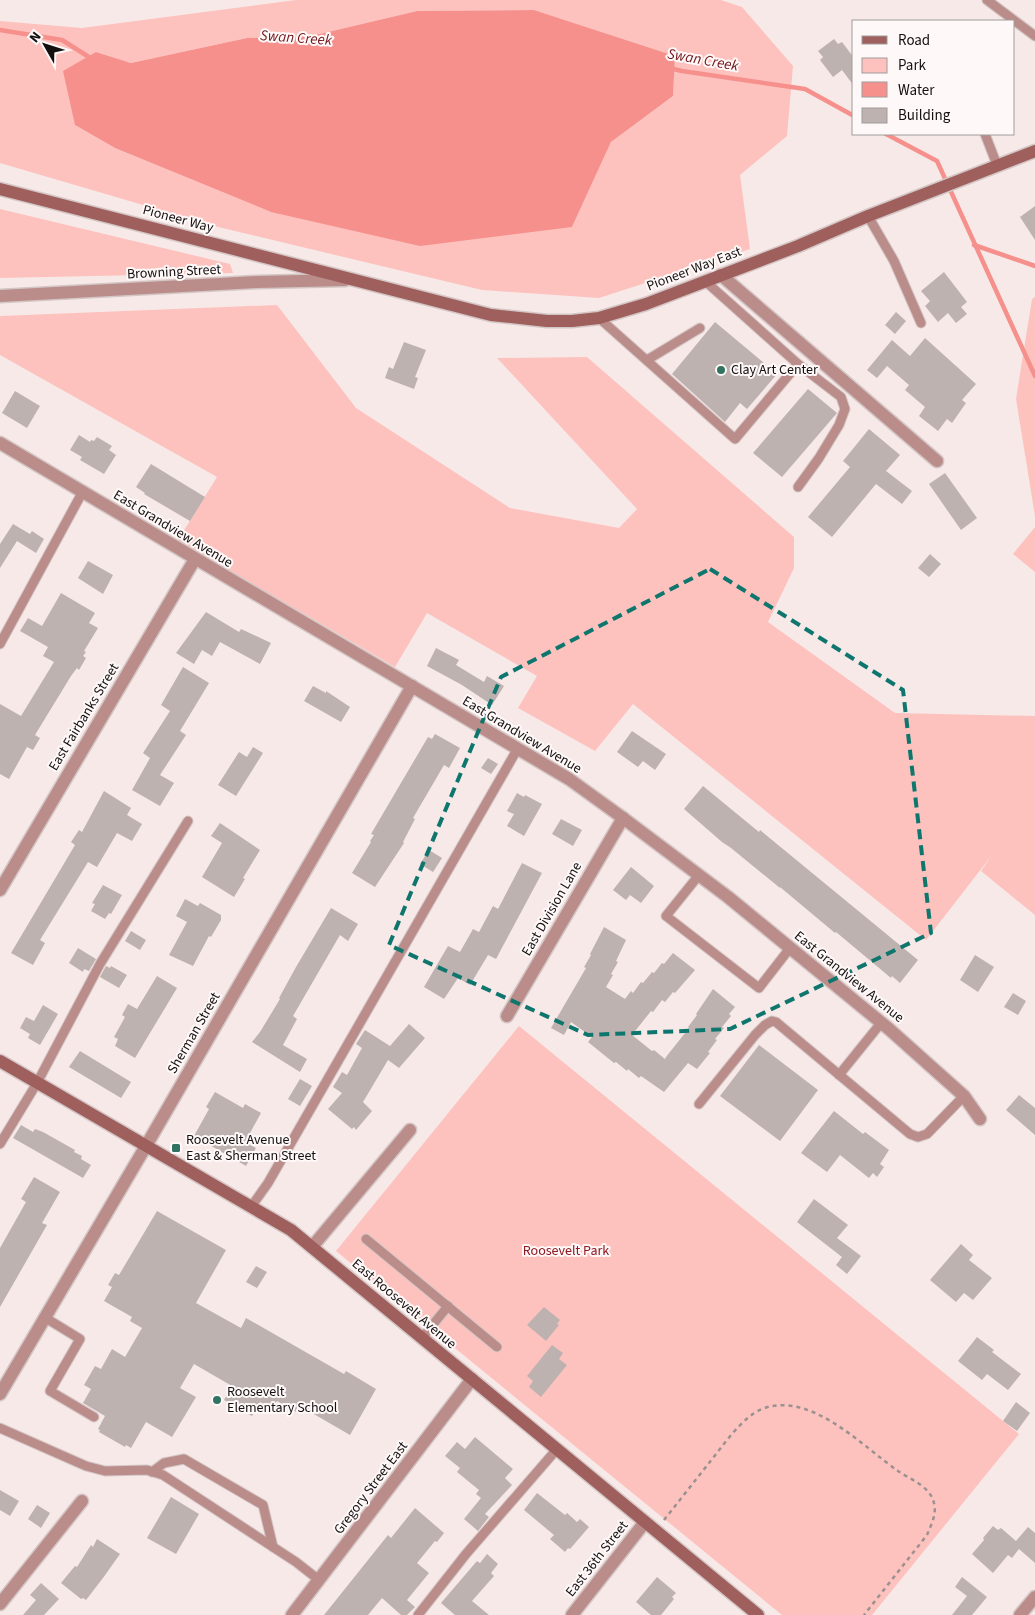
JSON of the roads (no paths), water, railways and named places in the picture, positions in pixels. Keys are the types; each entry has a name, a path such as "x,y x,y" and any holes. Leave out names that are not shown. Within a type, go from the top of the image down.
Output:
{"main road":[{"name":"Pioneer Way East","path":"349,279 491,315 547,322 599,318 646,304 798,246 957,180 1035,151"},
{"name":"Pioneer Way","path":"0,189 349,279"},
{"name":"East Roosevelt Avenue","path":"0,1061 291,1230 758,1615"}],"street":[{"path":"721,275 937,461"},
{"name":"Browning Street","path":"0,296 349,279"},
{"name":"East Grandview Avenue","path":"0,444 569,779 699,875 881,1023 964,1096 980,1119"},
{"name":"East Fairbanks Street","path":"0,890 195,560"},
{"name":"Sherman Street","path":"0,1394 412,686"},
{"name":"East Division Lane","path":"507,1016 623,818"},
{"path":"312,1248 410,1130"},
{"name":"Gregory Street East","path":"292,1615 472,1379"},
{"path":"0,1604 82,1501"},
{"name":"East 36th Street","path":"572,1615 650,1526"},
{"path":"1020,1615 1035,1597"}],"lane":[{"path":"987,0 1014,20"},
{"path":"1015,21 1035,36"},
{"path":"985,135 998,165"},
{"path":"868,216 894,261 921,323"},
{"path":"705,281 798,364 841,397 845,409 839,425 819,458 798,487"},
{"path":"599,318 734,439 798,364"},
{"path":"647,360 700,328"},
{"path":"0,644 82,492"},
{"path":"251,1208 268,1183 518,748"},
{"path":"0,1144 37,1083 100,964 188,821"},
{"path":"699,875 666,916 759,988 790,948"},
{"path":"698,1104 755,1034 772,1021 776,1022 910,1134 918,1138 927,1134 964,1096"},
{"path":"839,1075 881,1023"},
{"path":"366,1239 496,1347"},
{"path":"422,1338 448,1306"},
{"path":"44,1317 80,1339 50,1391 94,1417"},
{"path":"0,1428 86,1466 105,1472 147,1470 162,1475 320,1580"},
{"path":"418,1615 466,1554 557,1449"},
{"path":"152,1472 164,1463 184,1459 263,1506 273,1547"}],"water":[{"path":"534,10 675,56 673,96 611,142 572,227 420,246 271,212 115,148 75,125 63,71 96,52 131,63 247,38 311,36 417,11"}],"waterway":[{"name":"Swan Creek","path":"0,30 62,40 92,59"},
{"name":"Swan Creek","path":"669,68 805,89 852,115"},
{"name":"Swan Creek","path":"888,135 937,161 1035,376"},
{"path":"974,245 1035,266"}],"place":[{"name":"Clay Art Center","path":"721,370"},
{"name":"Roosevelt Avenue East & Sherman Street","path":"176,1148"},
{"name":"Roosevelt Elementary School","path":"217,1400"}],"park label":[{"name":"Roosevelt Park","path":"566,1251"}]}
